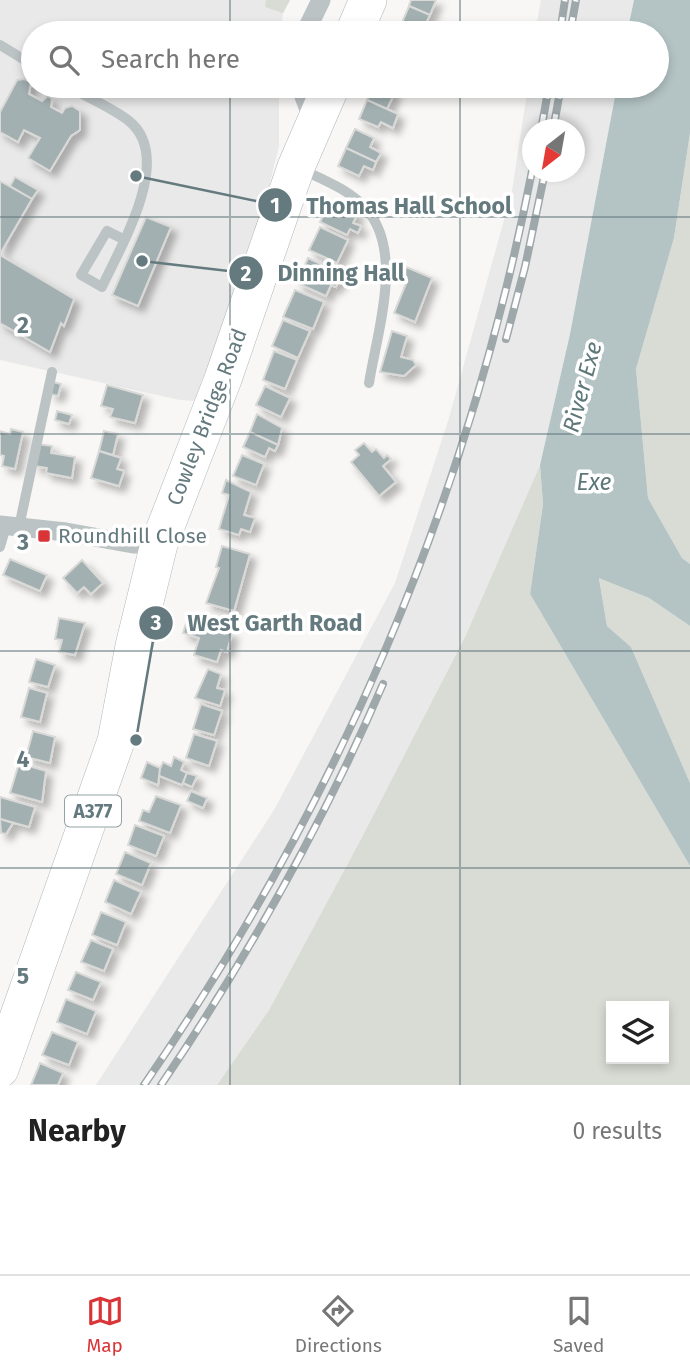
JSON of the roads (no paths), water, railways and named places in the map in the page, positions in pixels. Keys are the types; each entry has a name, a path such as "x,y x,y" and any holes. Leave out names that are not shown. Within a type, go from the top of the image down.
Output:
{"highway":[{"path":"359,21 368,0"},
{"name":"Cowley Bridge Road","path":"0,1069 116,741 134,646 159,544 223,379 296,167 325,98"}],"street":[{"path":"311,21 321,0"},
{"path":"305,98 314,123"},
{"path":"8,526 133,544 159,544"}],"lane":[{"path":"0,45 21,58"},
{"path":"89,98 130,121 143,139 147,157 147,181 123,239 102,287 81,275 107,231 123,239"},
{"path":"296,167 357,200 375,222 384,242 387,272 369,383"},
{"path":"0,547 52,372"}],"water":[{"name":"Exe","path":"634,0 690,0 690,133 674,238 636,369 648,498 682,558 690,564 690,626 649,598 599,578 607,626 631,647 690,783 690,866 530,594 543,504 540,465 570,334 615,98 669,98 669,21 630,21"}],"railway":[{"path":"562,21 565,0"},
{"path":"572,21 576,0"},
{"path":"543,119 547,98"},
{"path":"555,119 559,98"},
{"path":"144,1085 213,979 277,871 334,761 386,648 432,533 471,415 505,295 530,182"},
{"path":"506,339 543,182"},
{"path":"161,1085 253,940 309,840 383,684"}],"place":[{"name":"Thomas Hall School","path":"136,176"},
{"name":"Dinning Hall","path":"142,261"},
{"name":"Roundhill Close","path":"44,536"},
{"name":"West Garth Road","path":"136,740"}],"water label":[{"name":"River Exe","path":"582,387"}]}
